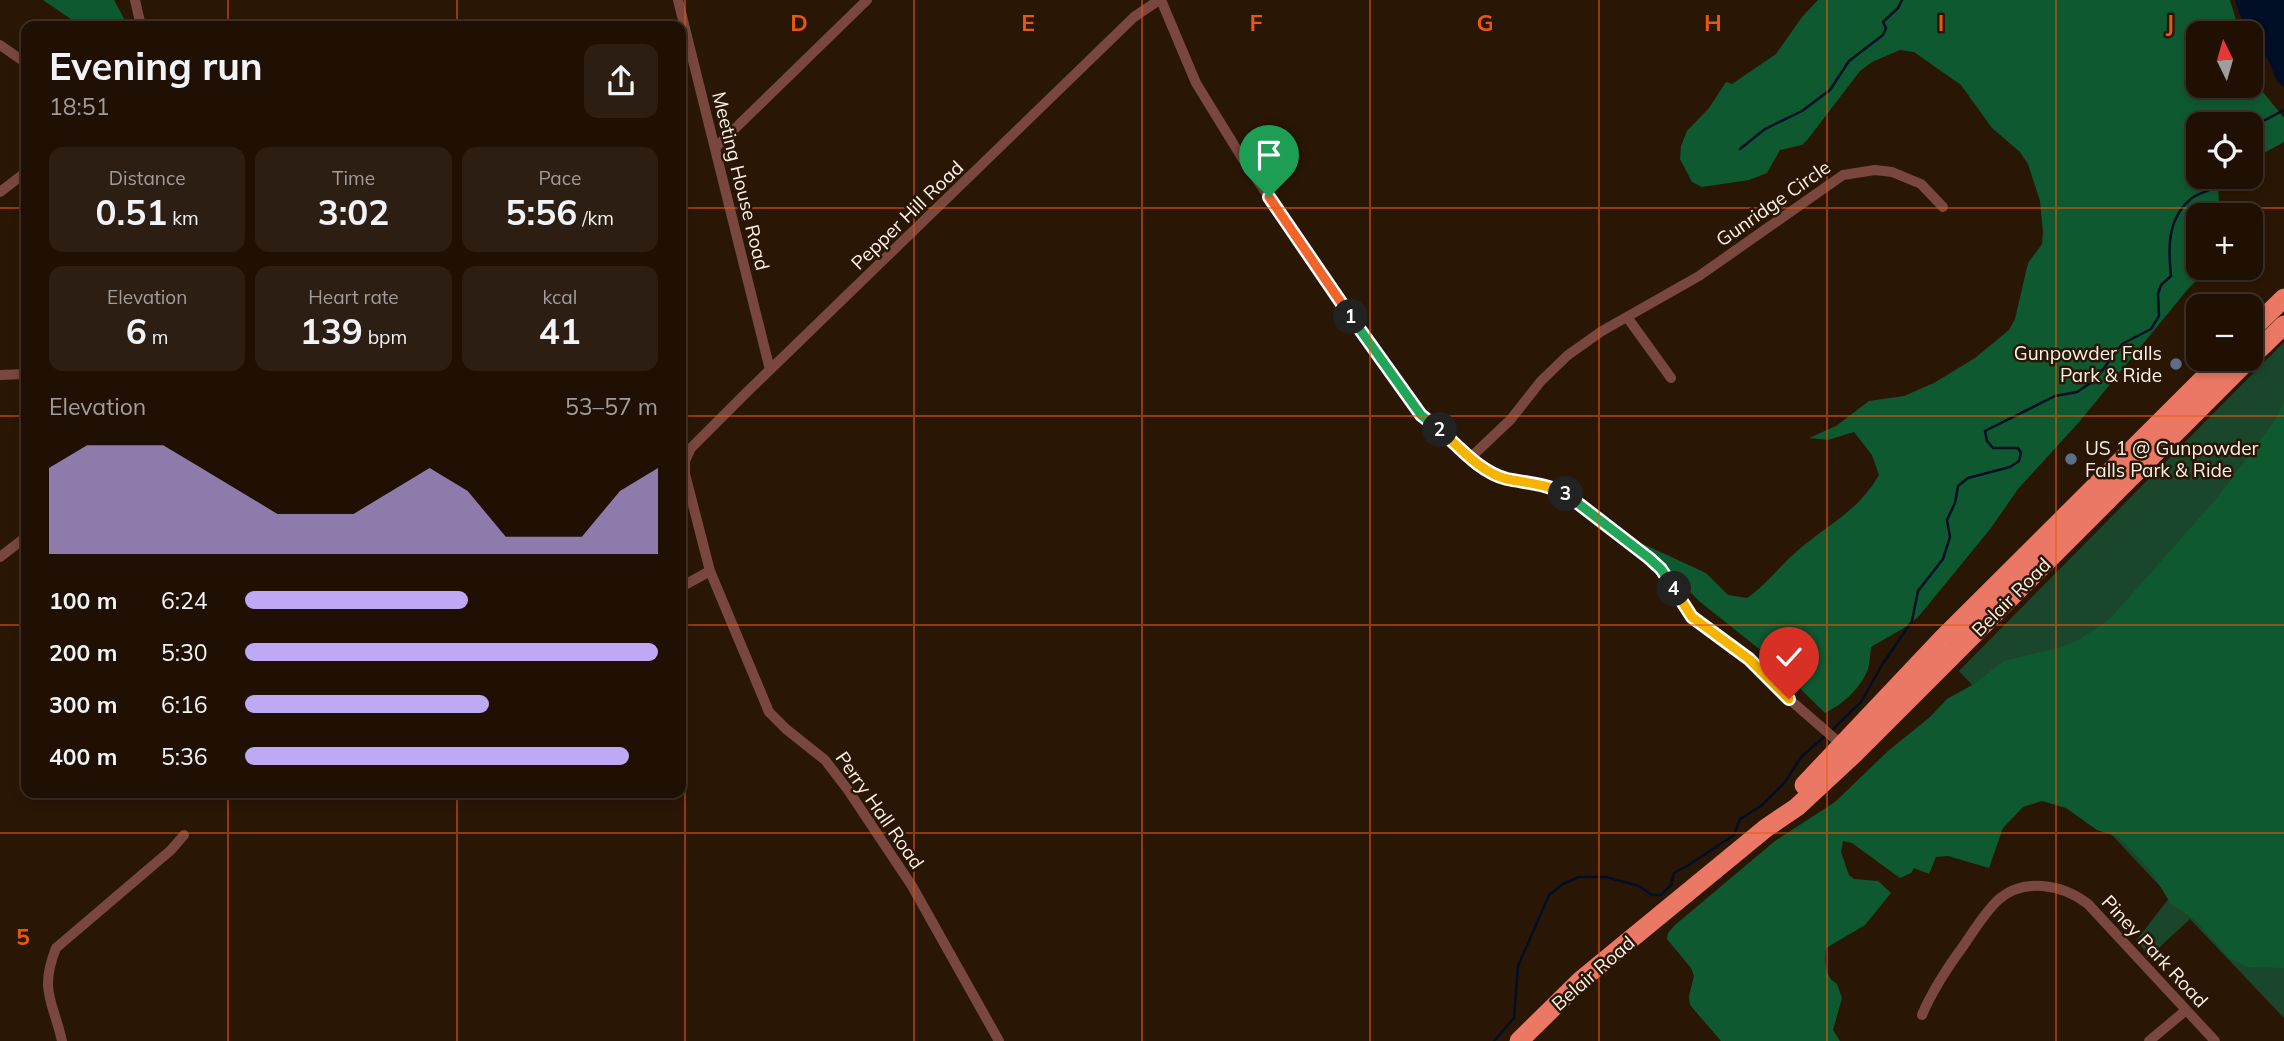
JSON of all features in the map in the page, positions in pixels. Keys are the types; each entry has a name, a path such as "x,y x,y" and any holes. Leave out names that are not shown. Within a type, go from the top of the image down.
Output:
{"highway":[{"path":"2263,318 2284,298"},
{"name":"Belair Road","path":"2263,345 2284,325"},
{"name":"Belair Road","path":"1519,1041 1581,980 1766,828 1797,807 1838,741 2211,371"},
{"name":"Belair Road","path":"1838,741 2236,371"}],"street":[{"path":"135,0 140,21"},
{"name":"Meeting House Road","path":"678,0 683,21"},
{"path":"715,148 867,0"},
{"path":"1160,0 1196,83 1244,161 1421,415 1489,471 1506,479 1550,487 1575,499 1661,569 1692,617 1749,659 1838,741"},
{"name":"Pepper Hill Road","path":"686,459 691,449 770,370 1125,27 1160,0"},
{"name":"Meeting House Road","path":"686,32 770,370"},
{"path":"0,45 21,60"},
{"name":"Gunridge Circle","path":"1471,457 1511,419 1541,381 1568,355 1602,331 1699,276 1843,175 1875,170 1892,172 1921,184 1943,207"},
{"path":"0,192 21,176"},
{"path":"1627,317 1671,378"},
{"path":"0,375 21,374"},
{"name":"Perry Hall Road","path":"686,474 710,571 769,712 825,760 842,781 912,886 999,1041"},
{"path":"0,558 21,541"},
{"path":"686,584 710,571"},
{"path":"62,1041 47,987 48,969 56,948 171,850 184,835"},
{"name":"Piney Park Road","path":"1922,1015 1945,971 1998,901 2009,892 2042,886 2075,894 2088,904 2215,1041"},
{"path":"2149,1041 2185,1011"}],"green space":[{"path":"43,0 114,0 125,21 74,21"},
{"path":"1818,0 2230,0 2236,21 2186,21 2186,98 2263,98 2263,92 2284,118 2284,142 2263,153 2263,112 2186,112 2186,189 2218,189 2219,203 2186,203 2186,280 2197,280 2080,421 2018,489 1991,528 1919,616 1909,625 1871,647 1868,669 1861,683 1844,701 1825,713 1763,652 1699,601 1643,544 1706,573 1728,595 1747,598 1754,593 1795,553 1851,509 1879,475 1872,455 1854,432 1828,440 1809,438 1836,426 1869,401 1904,396 1934,383 1975,358 2009,330 2015,319 2028,263 2042,244 2043,232 2040,201 2028,164 2020,152 1992,128 1961,85 1914,52 1900,50 1872,62 1860,71 1808,139 1802,145 1780,150 1767,173 1749,180 1702,187 1692,182 1680,159 1681,146 1687,131 1709,108 1726,82 1732,84 1776,54 1802,17"},
{"path":"2284,342 2284,1018 2190,919 2150,956 2136,941 2170,897 1959,671 2255,371 2263,371 2263,363"},
{"path":"2284,402 2284,968 2248,967 2229,958 2195,920 2171,904 2149,868 2118,837 2097,830 2066,808 2042,801 2023,807 2003,828 1989,868 1948,856 1936,857 1929,874 1914,868 1911,873 1900,878 1852,843 1843,841 1841,852 1849,875 1854,879 1878,881 1891,893 1865,925 1826,948 1828,973 1837,984 1842,998 1833,1030 1840,1041 1721,1041 1690,1005 1689,996 1694,976 1691,968 1667,939 1668,933 1675,925 1775,841 1835,802 1947,699 1974,684 2004,661 2062,647 2080,639 2110,619 2217,498 2276,419"}],"water":[{"path":"2235,0 2284,0 2284,87 2277,81 2263,54 2263,21 2242,21"}],"waterway":[{"path":"1740,149 1765,129 1802,111 1830,90 1849,61 1883,35 1886,28 1883,22 1898,8 1902,0"},
{"path":"2263,121 2284,110"},
{"path":"1830,732 1861,702 1912,621 1918,591 1943,559 1950,537 1947,520 1955,503 1958,486 1968,478 2010,467 2019,461 2021,453 2018,448 1993,448 1987,441 1985,431 2055,396 2077,392 2095,380 2122,344 2151,329 2159,316 2158,294 2161,285 2171,276 2169,255 2174,224 2192,198 2212,189"},
{"path":"1494,1041 1514,1018 1518,966 1549,895 1563,884 1579,877 1606,877 1639,886 1652,895 1661,895 1671,885 1674,873 1734,835 1740,819 1761,806 1785,782 1801,757 1825,736"}],"place":[{"name":"Gunpowder Falls Park & Ride","path":"2176,364"},
{"name":"US 1 @ Gunpowder Falls Park & Ride","path":"2071,459"}],"route":[{"path":"1269,197 1421,415 1489,471 1506,479 1550,487 1575,499 1661,569 1692,617 1749,659 1789,699"}]}
